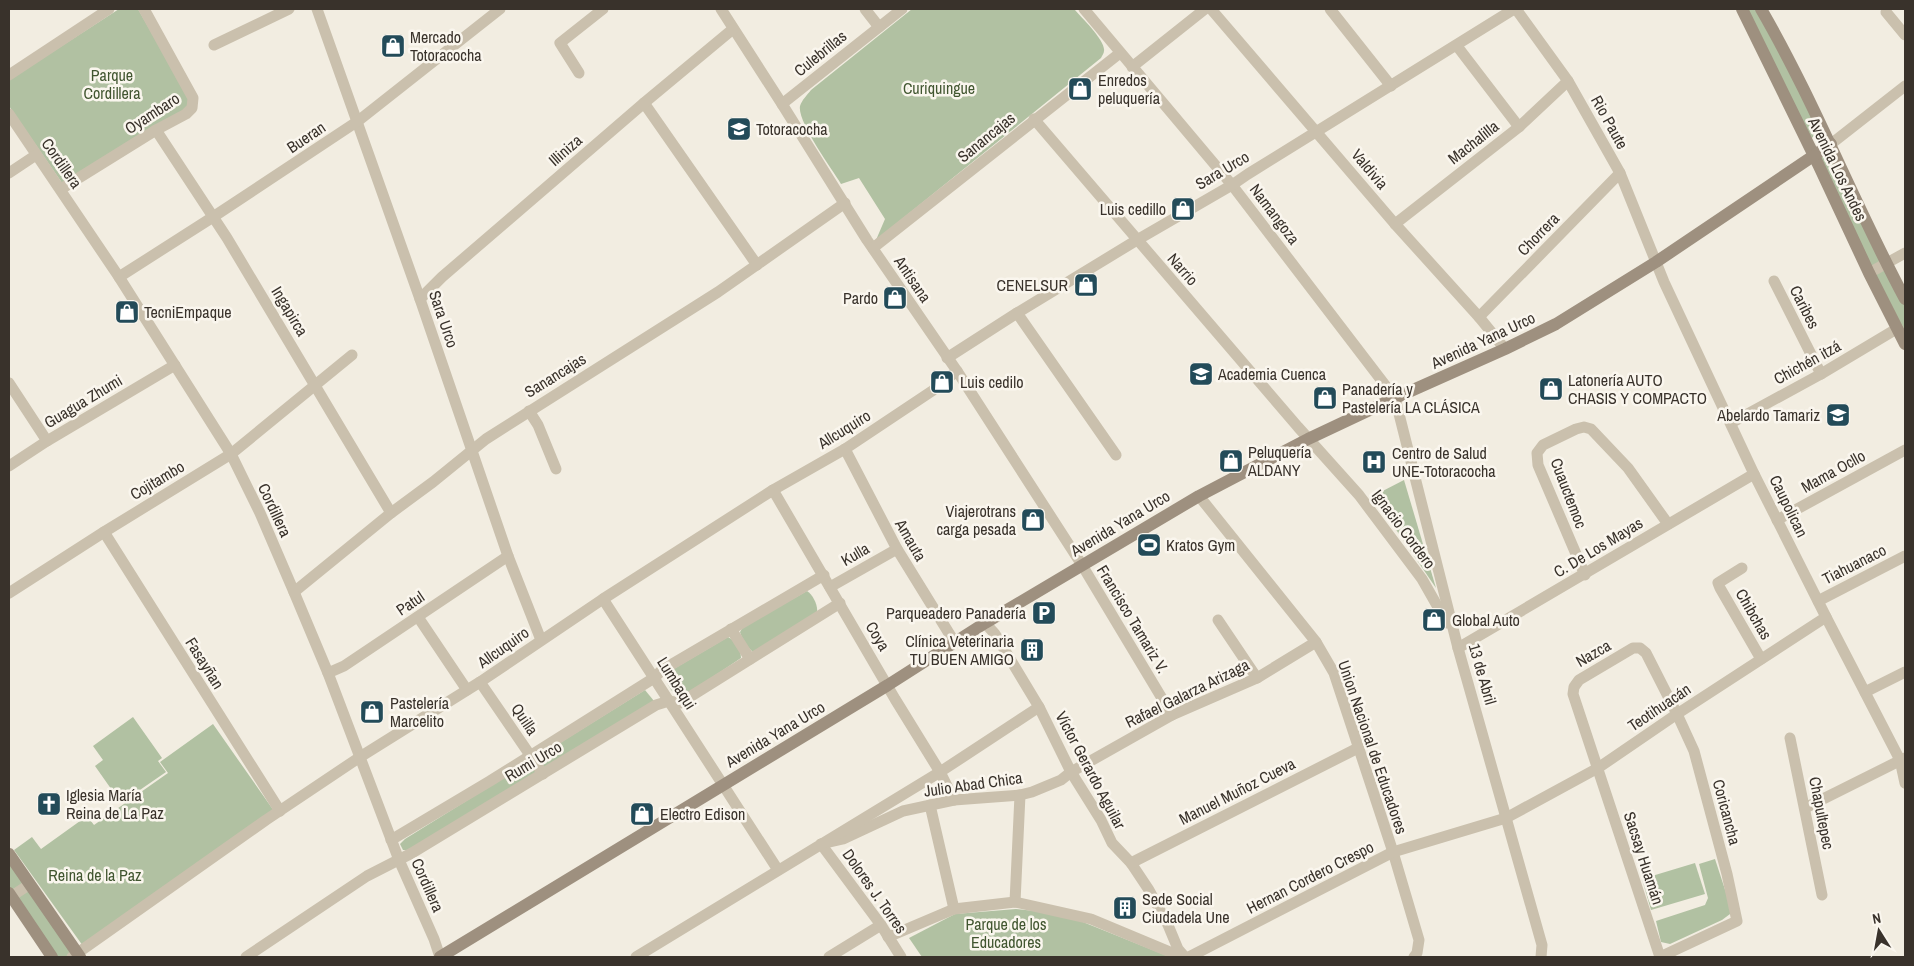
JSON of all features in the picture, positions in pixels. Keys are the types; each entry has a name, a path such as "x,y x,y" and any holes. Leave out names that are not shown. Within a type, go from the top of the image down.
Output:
{"street":[{"path":"9,75 94,12 108,9"},
{"name":"Oyambaro","path":"61,188 156,130 186,114 192,108 194,103 192,98 144,9"},
{"path":"214,44 289,9"},
{"name":"Sara Urco","path":"316,9 358,122 508,556 541,640"},
{"name":"Bueran","path":"119,277 358,122 500,9"},
{"path":"579,73 560,43 603,9"},
{"name":"Antisana","path":"720,9 873,248 957,371 1082,564"},
{"path":"865,9 879,27"},
{"name":"Culebrillas","path":"782,104 902,9"},
{"name":"Namangoza","path":"1084,9 1232,185 1395,398"},
{"path":"1132,67 1205,9"},
{"name":"Valdivia","path":"1211,9 1395,224 1480,317 1505,349"},
{"path":"1330,9 1391,86"},
{"name":"Sara Urco","path":"947,358 1137,240 1232,185 1515,9"},
{"name":"Rio Paute","path":"1515,9 1568,81 1620,173 1656,262"},
{"name":"Avenida Los Andes","path":"1742,9 1905,344"},
{"name":"Avenida Los Andes","path":"1761,9 1831,144 1905,299"},
{"path":"1886,12 1905,35"},
{"name":"Illiniza","path":"420,299 449,271 733,29"},
{"path":"1457,46 1519,126"},
{"name":"Sanancajas","path":"873,248 1120,53"},
{"name":"Machalilla","path":"1395,224 1519,126 1568,81"},
{"path":"1831,144 1905,86"},
{"path":"644,103 757,265"},
{"name":"Cordillera","path":"9,114 61,188 119,277 230,454 260,514 294,592 328,674 391,840 440,957"},
{"name":"Narrio","path":"1034,119 1308,439"},
{"name":"Ingapirca","path":"156,130 214,217 391,513"},
{"name":"Avenida Yana Urco","path":"440,957 1082,564 1199,496 1308,439 1556,324 1656,262 1831,144"},
{"path":"9,173 36,155"},
{"name":"Chorrera","path":"1480,317 1620,173"},
{"name":"Sanancajas","path":"294,592 486,439 718,292 845,203"},
{"path":"1869,273 1905,253"},
{"name":"Caupolican","path":"1656,262 1754,474 1865,692 1903,759 1905,784"},
{"name":"Caribes","path":"1774,281 1821,374"},
{"path":"1017,313 1116,455"},
{"name":"Chichén itzá","path":"1731,423 1821,374 1898,328"},
{"name":"Cojitambo","path":"9,593 230,454 352,356"},
{"name":"Guagua Zhumi","path":"9,466 175,365"},
{"name":"Allcuquiro","path":"76,956 280,811 360,757 480,682 603,599 773,490 844,449 932,391 957,371"},
{"path":"9,383 47,442"},
{"name":"13 de Abril","path":"1395,398 1458,648 1542,945 1541,957"},
{"path":"529,410 538,425 556,469"},
{"name":"Cuauctemoc","path":"1585,575 1538,465 1537,453 1543,445 1576,429 1584,427 1591,429 1628,468 1668,524"},
{"name":"Ignacio Cordero","path":"1308,439 1359,495 1394,540 1432,595 1458,648"},
{"name":"Amauta","path":"844,449 897,549 955,643"},
{"name":"Mama Ocllo","path":"1777,520 1905,450"},
{"name":"C. De Los Mayas","path":"1458,648 1754,474"},
{"name":"Coya","path":"773,490 888,684 895,699 940,772 954,800"},
{"name":"Union Nacional de Educadores","path":"1199,496 1316,642 1334,673 1393,852 1419,940 1417,953 1414,957"},
{"name":"Fasayñan","path":"104,532 280,811"},
{"name":"Kulla","path":"830,587 897,549"},
{"name":"Patul","path":"328,674 344,666 508,556"},
{"name":"Tiahuanaco","path":"1818,601 1905,556"},
{"name":"Francisco Tamariz V.","path":"1082,564 1172,715"},
{"name":"Chibchas","path":"1742,568 1718,582 1761,659"},
{"name":"Rumi Urco","path":"391,840 530,756 654,678 662,670 824,575"},
{"name":"Lumbaqui","path":"603,599 778,870"},
{"name":"Rumi Urco","path":"246,957 367,876 399,860 656,705 669,701 680,703 840,603"},
{"path":"418,617 467,690"},
{"name":"Teotihuacán","path":"1506,818 1598,768 1826,617"},
{"path":"1218,620 1256,678"},
{"name":"Víctor Gerardo Aguilar","path":"985,623 995,634 1039,707 1071,772 1101,820 1112,842 1131,863 1149,890 1184,957"},
{"path":"731,629 750,659"},
{"name":"Rafael Galarza Arizaga","path":"1071,772 1172,715 1256,678 1316,642"},
{"name":"Nazca","path":"1598,768 1573,694 1574,687 1579,680 1633,648 1640,648 1646,653 1677,714"},
{"path":"1865,692 1905,672"},
{"name":"Quilla","path":"480,682 543,774"},
{"name":"Julio Abad Chica","path":"636,957 656,952 778,870 940,772 1039,707"},
{"name":"Coricancha","path":"1677,714 1694,751 1727,874 1737,921"},
{"name":"Chapultepec","path":"1790,738 1822,895"},
{"name":"Manuel Muñoz Cueva","path":"1131,863 1358,748"},
{"path":"1805,808 1903,759"},
{"name":"Sacsay Huamán","path":"1598,768 1660,957 1737,921"},
{"name":"Julio Abad Chica","path":"821,844 843,839 903,811 954,800 1020,795 1061,780 1071,772"},
{"path":"1015,902 1020,795"},
{"path":"930,805 954,909"},
{"name":"Hernan Cordero Crespo","path":"1189,957 1393,852 1506,818"},
{"name":"Dolores J. Torres","path":"821,844 881,925 901,957"},
{"path":"9,854 76,956"},
{"path":"30,884 9,896 52,957"},
{"path":"888,936 954,909 1015,902 1091,919 1184,957"},
{"path":"829,957 881,925"}],"green space":[{"name":"Parque Cordillera","path":"119,9 138,9 190,100 190,107 62,183 9,106 9,80"},
{"name":"Curiquingue","path":"912,9 1074,9 1097,35 1104,47 1104,52 1101,58 876,240 885,219 859,178 841,184 809,134 800,106 811,90"},
{"path":"1742,9 1761,9 1824,131 1806,141"},
{"path":"1829,152 1905,301 1905,344 1820,160 1822,156"},
{"path":"1404,480 1436,588 1373,496"},
{"path":"807,591 815,600 817,612 753,652 741,635 740,632 743,627"},
{"path":"728,637 738,646 741,658 683,697 673,692 668,685 665,674"},
{"path":"645,690 654,701 410,850 403,850 400,844 405,839"},
{"path":"133,717 162,758 158,761 166,772 121,803 95,766 103,760 93,746"},
{"name":"Reina de la Paz","path":"213,724 274,811 83,946 14,850 32,837 41,849 87,816 94,825 168,773 160,762"},
{"path":"9,857 27,884 12,894 9,889"},
{"path":"1715,859 1731,908 1730,914 1722,920 1670,944 1661,942 1656,921 1705,905 1708,898 1699,864"},
{"path":"1695,863 1705,894 1651,910 1642,879"},
{"path":"29,888 74,952 69,957 55,957 14,898"},
{"name":"Parque de los Educadores","path":"1016,909 1063,914 1170,957 922,957 909,938 955,914"}],"place":[{"name":"Mercado Totoracocha","path":"393,46"},
{"name":"Enredos peluquería","path":"1080,89"},
{"name":"Totoracocha","path":"739,129"},
{"name":"Luis cedillo","path":"1183,209"},
{"name":"CENELSUR","path":"1086,285"},
{"name":"Pardo","path":"895,298"},
{"name":"TecniEmpaque","path":"127,312"},
{"name":"Academia Cuenca","path":"1201,374"},
{"name":"Luis cedilo","path":"942,382"},
{"name":"Latonería AUTO CHASIS Y COMPACTO","path":"1551,389"},
{"name":"Panadería y Pastelería LA CLÁSICA","path":"1325,398"},
{"name":"Abelardo Tamariz","path":"1838,415"},
{"name":"Peluquería ALDANY","path":"1231,461"},
{"name":"Centro de Salud UNE-Totoracocha","path":"1374,462"},
{"name":"Viajerotrans carga pesada","path":"1033,520"},
{"name":"Kratos Gym","path":"1149,545"},
{"name":"Parqueadero Panadería","path":"1044,613"},
{"name":"Global Auto","path":"1434,620"},
{"name":"Clínica Veterinaria TU BUEN AMIGO","path":"1032,650"},
{"name":"Pastelería Marcelito","path":"372,712"},
{"name":"Iglesia María Reina de La Paz","path":"49,804"},
{"name":"Electro Edison","path":"642,814"},
{"name":"Sede Social Ciudadela Une","path":"1125,908"}]}
